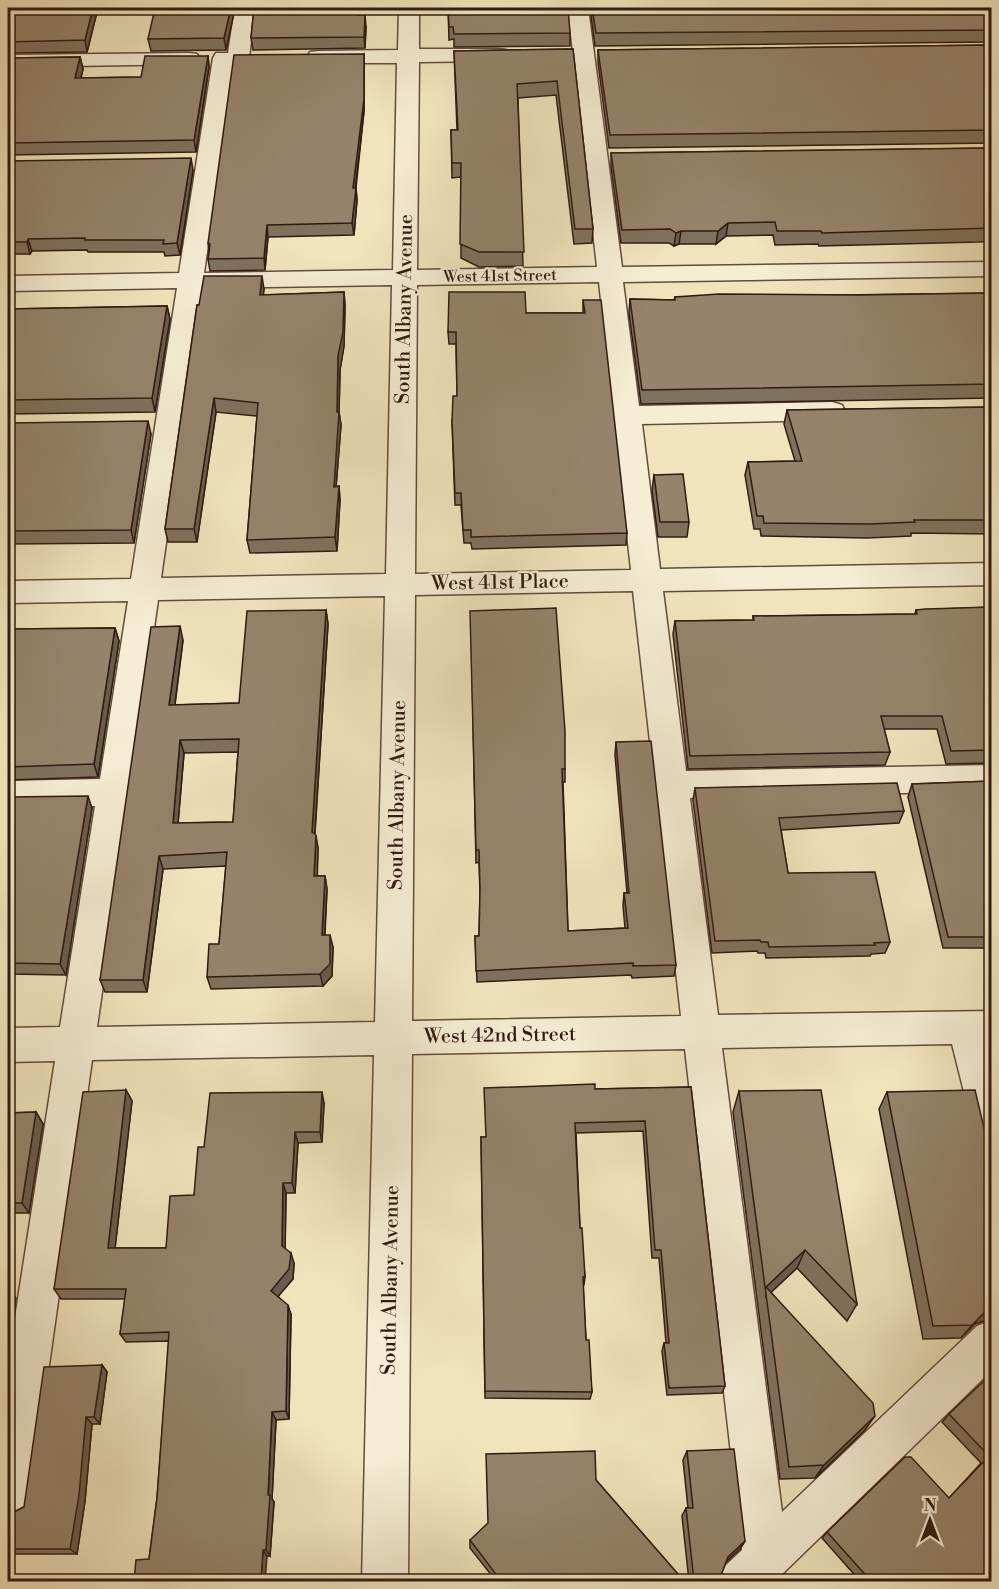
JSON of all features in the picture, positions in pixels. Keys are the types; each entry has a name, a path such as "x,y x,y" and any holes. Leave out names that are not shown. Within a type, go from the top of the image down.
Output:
{"street":[{"path":"8,1500 17,1369 76,1043 144,590 158,423 191,281 197,161 245,8"},
{"name":"South Albany Avenue","path":"385,1581 409,8"},
{"path":"578,8 583,54 608,157 610,274 701,1032 753,1570"},
{"path":"295,58 516,55"},
{"path":"8,61 261,58"},
{"name":"West 41st Street","path":"8,283 992,269"},
{"path":"627,415 862,411"},
{"name":"West 41st Place","path":"8,592 992,574"},
{"path":"671,785 992,778"},
{"path":"8,794 114,792"},
{"path":"979,1027 992,1128"},
{"name":"West 42nd Street","path":"8,1045 979,1027"},
{"path":"753,1570 992,1341"}],"building":[{"path":"12,8 93,8 85,40 8,42 8,21"},
{"path":"155,8 231,8 224,38 148,39"},
{"path":"254,8 359,8 358,15 365,15 364,37 251,38"},
{"path":"448,8 568,8 570,33 454,34 453,27 449,27"},
{"path":"592,8 992,8 992,30 596,33"},
{"path":"992,45 992,130 610,135 598,50"},
{"path":"573,49 593,229 575,229 557,81 517,84 524,252 479,252 460,244 461,163 452,163 451,130 458,130 454,51"},
{"path":"364,54 364,99 353,188 356,188 352,223 267,225 264,258 208,259 210,244 208,243 234,55"},
{"path":"145,56 208,56 194,140 8,143 8,58 80,57 75,78 141,77"},
{"path":"992,148 992,228 822,233 821,231 777,231 775,222 728,223 718,231 676,233 670,229 622,230 611,153"},
{"path":"191,158 177,243 163,244 164,240 85,240 85,238 28,239 27,242 8,242 8,161"},
{"path":"204,276 262,276 260,295 344,292 343,332 338,356 337,412 339,412 334,487 339,486 335,537 247,540 258,403 214,398 194,529 165,529 197,305 199,305"},
{"path":"449,292 525,292 526,313 585,313 583,300 601,300 627,533 471,537 471,530 463,530 461,493 455,493 452,421 453,396 457,396 456,332 448,332"},
{"path":"992,293 992,384 642,390 630,299 675,300 675,297 719,294"},
{"path":"167,306 152,398 8,400 8,309"},
{"path":"992,407 992,520 914,520 915,522 870,524 764,523 763,516 757,516 748,462 802,461 787,410"},
{"path":"148,421 131,530 8,531 8,423"},
{"path":"683,474 689,522 660,522 654,475"},
{"path":"992,607 992,750 951,751 942,716 881,716 890,752 690,756 675,621 754,620 753,616 917,614 916,610 926,609"},
{"path":"556,608 565,731 565,769 562,769 568,931 628,928 624,893 629,893 616,742 651,741 676,965 633,966 633,963 476,971 475,936 479,936 480,890 479,850 476,850 470,611"},
{"path":"326,610 312,832 316,835 314,876 325,876 322,935 330,935 330,964 320,974 207,977 209,944 219,944 227,852 159,856 143,980 100,980 151,627 180,626 169,705 239,703 247,611","holes":["239,739 233,822 173,823 180,740"]},
{"path":"115,628 94,764 8,767 8,629"},
{"path":"992,781 992,937 948,937 912,784"},
{"path":"897,783 904,811 779,818 788,873 875,872 890,942 874,943 875,945 769,947 768,942 760,940 715,941 695,788"},
{"path":"88,796 60,964 8,963 8,797"},
{"path":"595,1084 595,1089 691,1087 725,1386 669,1388 664,1343 669,1343 661,1250 655,1250 645,1121 575,1123 580,1228 582,1228 585,1277 583,1277 586,1340 589,1340 592,1392 485,1391 481,1137 486,1137 484,1088"},
{"path":"126,1090 108,1248 166,1248 170,1196 194,1195 198,1147 204,1147 210,1093 322,1092 320,1132 295,1132 292,1183 283,1183 282,1246 291,1253 289,1269 271,1291 288,1305 286,1411 272,1412 268,1495 270,1495 261,1581 134,1581 136,1560 149,1559 157,1498 169,1332 120,1334 126,1289 54,1289 83,1092"},
{"path":"821,1090 857,1304 805,1250 766,1287 873,1403 875,1416 824,1465 789,1467 739,1091"},
{"path":"975,1090 992,1162 992,1309 986,1311 972,1325 933,1326 887,1092"},
{"path":"36,1112 22,1203 8,1203 8,1113"},
{"path":"102,1365 94,1417 86,1417 79,1495 70,1549 8,1549 8,1515 24,1507 44,1367"},
{"path":"986,1379 992,1385 992,1581 871,1581 827,1532 905,1457 911,1457 949,1498 989,1456 949,1414"},
{"path":"734,1449 745,1541 728,1557 721,1575 755,1577 756,1581 694,1581 686,1508 693,1508 687,1451"},
{"path":"595,1451 596,1480 684,1581 501,1581 470,1540 488,1523 486,1454"}]}
